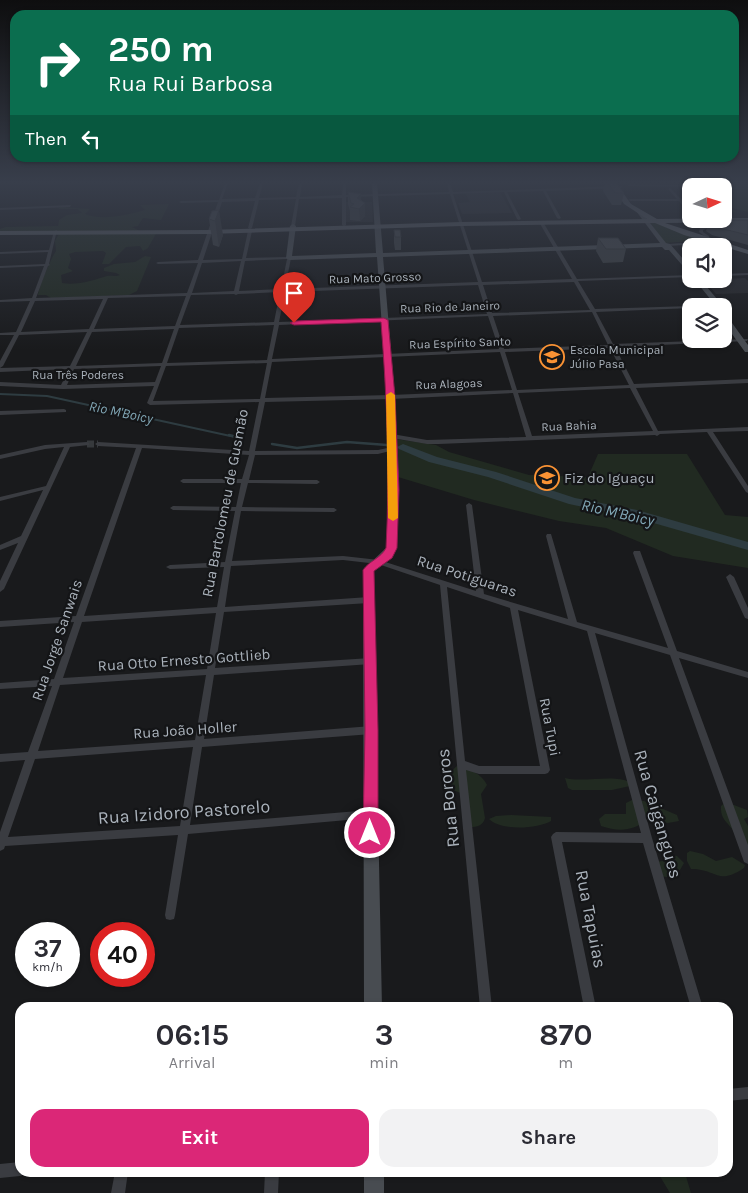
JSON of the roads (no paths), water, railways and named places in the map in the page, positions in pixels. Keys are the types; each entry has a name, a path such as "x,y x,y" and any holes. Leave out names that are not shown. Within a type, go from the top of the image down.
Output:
{"main road":[{"path":"732,245 748,250"}],"street":[{"path":"0,368 33,301 48,265 54,239"},
{"path":"156,384 189,295 206,239"},
{"path":"236,294 248,239"},
{"name":"Rua Bartolomeu de Gusmão","path":"170,915 209,671 238,510 252,453 270,361 291,239"},
{"path":"372,1002 370,814 372,730 368,570 388,555 392,548 394,490 391,397 377,239"},
{"path":"467,239 530,439"},
{"path":"551,239 594,312 610,347 657,434"},
{"path":"663,239 682,265"},
{"path":"158,263 666,245 682,243"},
{"path":"666,245 682,262"},
{"path":"0,253 51,251"},
{"path":"0,267 48,265"},
{"path":"732,275 748,274"},
{"name":"Rua Mato Grosso","path":"0,301 682,277"},
{"path":"700,288 708,298"},
{"path":"705,288 713,298"},
{"path":"63,387 106,298"},
{"name":"Rua Rio de Janeiro","path":"0,334 682,308"},
{"path":"732,322 745,341 748,350"},
{"path":"732,327 745,341"},
{"name":"Rua Espírito Santo","path":"0,368 73,368 270,361 745,341"},
{"name":"Rua Alagoas","path":"156,384 150,403 391,397 748,381"},
{"name":"Rua Três Poderes","path":"0,384 63,387 156,384"},
{"path":"0,413 64,411"},
{"name":"Rua Bahia","path":"392,436 427,442 748,429"},
{"path":"709,431 748,492"},
{"path":"0,457 45,447 87,444"},
{"path":"102,444 252,453 378,452 392,450"},
{"path":"0,589 68,445"},
{"name":"Rua Jorge Sanwais","path":"0,843 139,447"},
{"path":"183,481 317,482"},
{"path":"0,499 48,487"},
{"path":"469,505 480,595"},
{"path":"173,508 334,510"},
{"path":"549,536 573,623"},
{"path":"0,548 24,538"},
{"path":"636,553 748,859"},
{"name":"Rua Potiguaras","path":"170,568 342,558 379,562 514,606 748,675"},
{"path":"730,576 748,616"},
{"name":"Rua Bororos","path":"443,584 485,1002"},
{"path":"0,624 369,600"},
{"name":"Rua Tupi","path":"461,764 480,770 544,770 514,606"},
{"name":"Rua Caigangues","path":"590,628 647,838 695,1002"},
{"name":"Rua Otto Ernesto Gottlieb","path":"0,686 371,661"},
{"name":"Rua João Holler","path":"0,758 372,730"},
{"name":"Rua Izidoro Pastorelo","path":"0,843 370,814"},
{"name":"Rua Tapuias","path":"589,1002 556,837 647,838"},
{"path":"733,1094 748,1092"},
{"path":"0,1171 15,1170"},
{"path":"118,1193 121,1177"},
{"path":"272,1177 272,1193"},
{"path":"374,1177 374,1193"}],"waterway":[{"name":"Rio M'Boicy","path":"0,394 47,396 235,437"},
{"name":"Rio M'Boicy","path":"229,435 241,438"},
{"name":"Rio M'Boicy","path":"272,444 297,448 347,442 387,445"},
{"name":"Rio M'Boicy","path":"403,447 433,460 492,474 573,501 637,514 748,546"}],"tunnel":[{"path":"87,444 98,444"}],"place":[{"name":"Escola Municipal Júlio Pasa","path":"552,357"},
{"name":"Fiz do Iguaçu","path":"547,478"}]}
